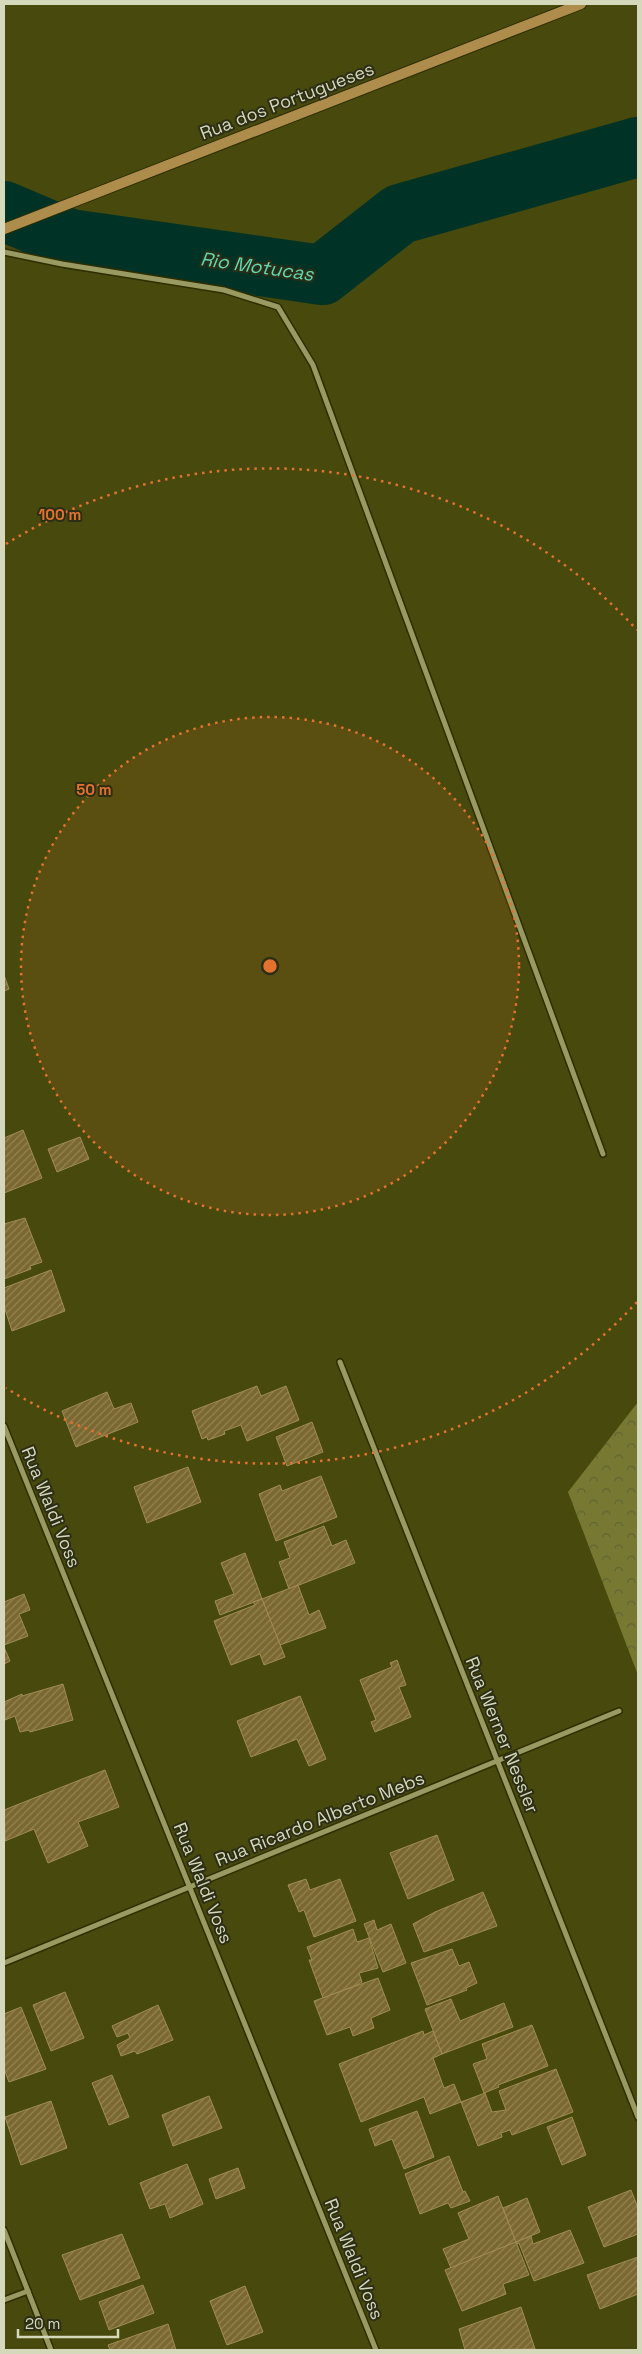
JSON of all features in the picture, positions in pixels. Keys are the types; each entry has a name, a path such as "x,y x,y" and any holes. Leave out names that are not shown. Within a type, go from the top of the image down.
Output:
{"street":[{"name":"Rua dos Portugueses","path":"4,229 581,4"},
{"path":"4,252 62,264 224,290 278,307 313,364 603,1154"},
{"name":"Rua Werner Nessler","path":"340,1362 638,2117"},
{"name":"Rua Waldi Voss","path":"4,1426 376,2350"},
{"name":"Rua Ricardo Alberto Mebs","path":"4,1963 619,1711"},
{"path":"4,2230 51,2350"},
{"path":"4,2300 28,2291"}],"green space":[{"path":"638,1402 638,1675 568,1492"}],"building":[{"path":"4,975 9,989 4,991"},
{"path":"23,1130 42,1178 4,1193 4,1138"},
{"path":"80,1137 89,1159 57,1172 48,1149"},
{"path":"25,1218 42,1262 30,1266 31,1269 4,1279 4,1224"},
{"path":"51,1270 65,1311 12,1331 4,1306 4,1288"},
{"path":"257,1386 261,1396 286,1386 299,1420 247,1441 241,1425 224,1431 225,1434 208,1440 207,1437 202,1439 192,1411"},
{"path":"107,1392 114,1409 131,1403 138,1422 76,1447 62,1411"},
{"path":"312,1422 323,1452 287,1466 276,1437"},
{"path":"188,1467 201,1502 147,1523 134,1487"},
{"path":"321,1476 337,1517 276,1541 259,1494 280,1485 282,1491"},
{"path":"324,1526 332,1546 346,1540 355,1563 289,1589 279,1562 290,1558 284,1542"},
{"path":"245,1553 262,1599 220,1615 215,1601 234,1594 221,1563"},
{"path":"298,1585 309,1615 319,1610 326,1628 280,1645 262,1599"},
{"path":"24,1594 30,1610 19,1614 28,1636 4,1645 4,1602"},
{"path":"262,1599 285,1657 264,1665 260,1654 231,1665 214,1621 255,1605 253,1602"},
{"path":"4,1647 10,1661 4,1664"},
{"path":"397,1660 406,1685 399,1687 411,1717 375,1732 371,1722 376,1720 360,1680 392,1667 390,1663"},
{"path":"63,1684 73,1720 30,1732 29,1730 20,1732 15,1716 5,1720 4,1702 22,1694 22,1696"},
{"path":"300,1696 326,1759 309,1766 297,1739 251,1757 237,1721"},
{"path":"105,1770 119,1807 78,1822 88,1846 48,1863 34,1829 5,1841 4,1810"},
{"path":"437,1835 454,1880 408,1899 390,1853"},
{"path":"306,1879 310,1890 340,1879 356,1921 314,1937 304,1910 299,1912 288,1885"},
{"path":"483,1892 497,1926 424,1952 413,1924 435,1912"},
{"path":"374,1920 377,1930 391,1924 406,1963 383,1972 364,1924"},
{"path":"353,1929 357,1942 369,1938 378,1968 359,1973 362,1982 359,1984 323,1998 309,1960 312,1960 307,1947"},
{"path":"452,1949 459,1966 469,1962 477,1983 466,1988 467,1990 427,2005 411,1963"},
{"path":"378,1978 390,2010 371,2018 374,2028 353,2036 350,2027 327,2035 314,2001"},
{"path":"65,1992 84,2038 51,2051 33,2005"},
{"path":"451,1999 460,2021 504,2003 513,2027 442,2054 425,2009"},
{"path":"158,2005 173,2040 137,2054 135,2051 121,2056 117,2045 130,2038 128,2033 117,2037 112,2026"},
{"path":"21,2007 46,2069 9,2082 4,2069 4,2014"},
{"path":"532,2025 548,2066 498,2085 499,2087 484,2093 473,2064 487,2059 482,2044"},
{"path":"423,2031 424,2035 433,2031 442,2054 433,2058 444,2088 454,2084 461,2102 430,2114 424,2097 361,2122 339,2064"},
{"path":"556,2069 573,2112 512,2135 510,2130 501,2133 502,2137 478,2146 461,2102 485,2093 492,2112 506,2110 499,2091"},
{"path":"112,2075 129,2117 109,2125 92,2083"},
{"path":"209,2096 222,2128 173,2146 162,2115"},
{"path":"51,2101 67,2148 21,2165 5,2117"},
{"path":"417,2111 434,2157 404,2169 392,2139 375,2146 369,2129"},
{"path":"572,2117 586,2155 562,2165 547,2127"},
{"path":"449,2156 463,2192 465,2191 470,2201 451,2208 448,2203 420,2214 405,2174"},
{"path":"187,2164 203,2204 170,2218 165,2204 150,2209 140,2183"},
{"path":"238,2168 245,2188 216,2199 209,2179"},
{"path":"631,2190 638,2208 638,2234 604,2247 588,2207"},
{"path":"498,2196 516,2242 451,2268 443,2249 469,2239 458,2213"},
{"path":"527,2198 540,2232 516,2242 503,2208"},
{"path":"570,2230 584,2263 534,2281 519,2243 517,2244 516,2242 531,2236 533,2244"},
{"path":"122,2234 140,2278 80,2300 62,2255"},
{"path":"516,2242 529,2275 503,2284 506,2294 462,2311 445,2270"},
{"path":"638,2257 638,2294 600,2309 587,2275"},
{"path":"143,2285 154,2313 109,2330 99,2302"},
{"path":"245,2286 263,2332 227,2345 210,2301"},
{"path":"521,2307 535,2349 465,2350 459,2329"},
{"path":"168,2324 176,2350 110,2350 108,2345"}],"waterway":[{"name":"Rio Motucas","path":"4,211 70,239 322,275 400,214 638,147"}]}
